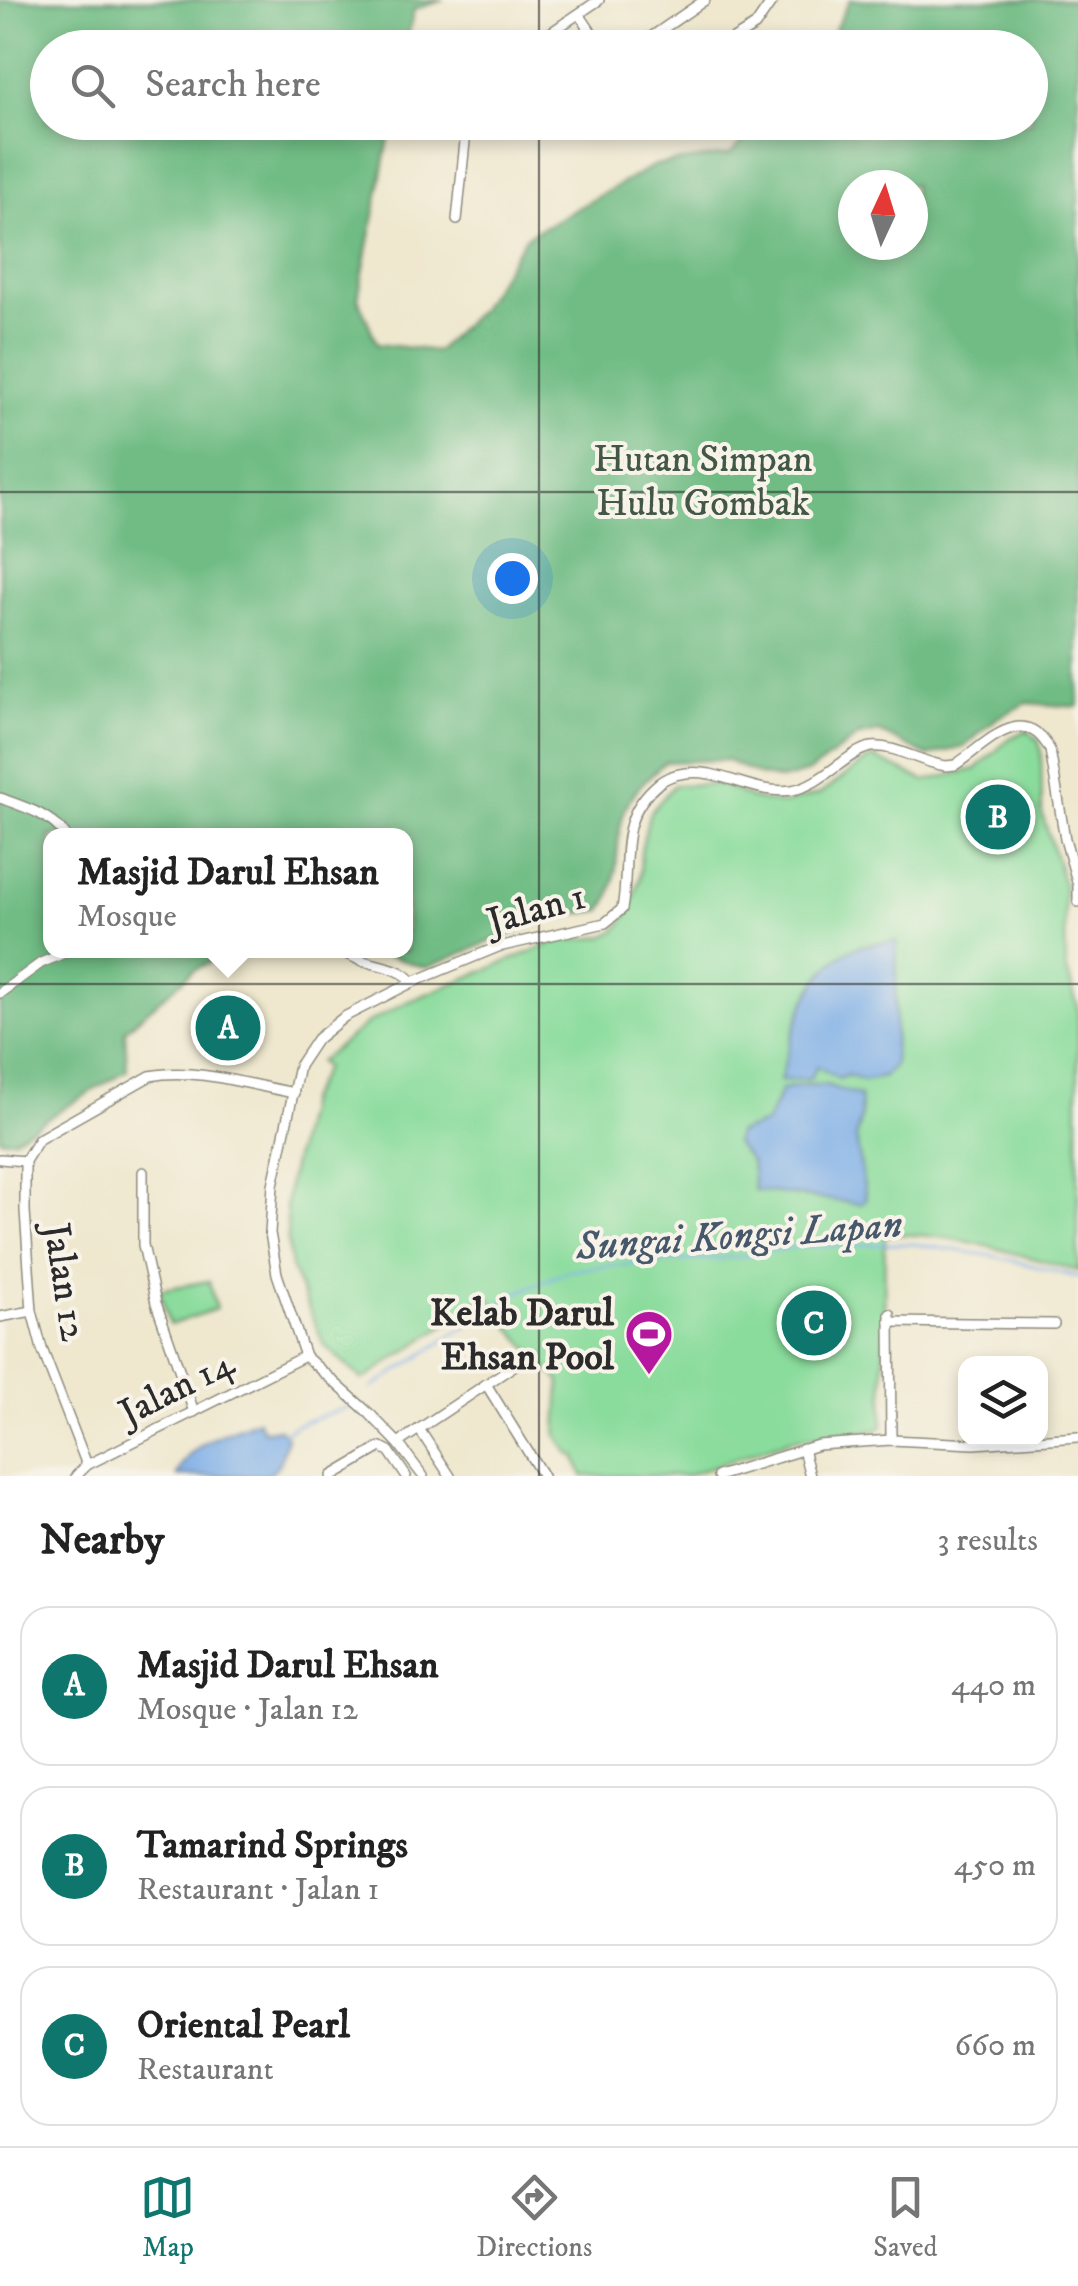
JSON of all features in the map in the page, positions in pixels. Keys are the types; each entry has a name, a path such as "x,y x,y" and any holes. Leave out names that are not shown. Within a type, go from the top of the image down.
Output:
{"street":[{"path":"555,30 599,0"},
{"path":"661,30 705,0"},
{"path":"748,30 773,0"},
{"path":"579,14 590,30"},
{"path":"457,220 465,140"},
{"name":"Jalan 1","path":"305,1356 277,1274 270,1233 273,1185 299,1066 317,1039 344,1017 414,982 498,947 605,922 622,909 632,819 638,802 666,778 686,773 707,774 763,789 790,790 811,786 864,748 876,746 935,765 955,764 1005,729 1029,727 1050,750 1065,840 1078,885 1078,902"},
{"path":"0,798 36,811 60,828"},
{"path":"0,993 52,958"},
{"path":"352,958 405,972 414,982"},
{"path":"0,1159 25,1161 39,1138 150,1076 187,1075 294,1093"},
{"name":"Jalan 12","path":"25,1161 32,1311 42,1349 87,1465"},
{"path":"143,1172 143,1245 147,1264 156,1303 194,1412"},
{"path":"0,1317 32,1311"},
{"path":"891,1440 890,1318 1054,1324"},
{"path":"305,1356 398,1442 423,1476"},
{"name":"Jalan 14","path":"76,1476 87,1465 305,1356"},
{"path":"398,1442 527,1357"},
{"path":"486,1384 543,1476"},
{"path":"419,1429 450,1476"},
{"path":"718,1476 803,1449 891,1440 974,1444 1078,1436"},
{"path":"332,1476 381,1447 390,1451 406,1476"},
{"path":"803,1449 810,1476"}],"green space":[{"name":"Hutan Simpan Hulu Gombak","path":"0,0 444,0 414,9 410,30 30,30 30,140 389,140 358,298 377,344 437,351 479,310 526,237 655,165 730,154 744,140 1048,140 1048,30 835,30 850,0 1078,0 1078,707 1027,703 997,718 964,747 928,756 879,732 859,736 809,772 782,780 759,775 726,760 665,762 628,803 620,830 613,885 602,910 549,918 426,968 395,958 413,958 413,828 43,828 43,958 219,958 194,970 125,1030 127,1070 13,1139 0,1139"},
{"path":"1027,730 1039,741 1042,813 1064,885 1066,967 1078,1008 1078,1271 958,1240 885,1235 883,1425 878,1430 793,1439 685,1476 583,1476 575,1455 570,1455 557,1435 560,1382 503,1320 488,1296 363,1380 324,1345 291,1267 286,1205 307,1101 325,1067 319,1062 369,1022 407,1002 555,942 603,937 618,929 628,914 640,878 649,814 674,785 721,784 751,798 782,804 820,794 869,759 875,758 925,781 976,769 1010,738"},
{"path":"209,1281 216,1309 170,1325 159,1290"}],"water":[{"path":"897,941 894,1065 884,1077 863,1081 848,1075 839,1079 817,1066 810,1079 780,1081 803,1008 822,974 855,948"},
{"path":"826,1085 860,1096 861,1117 856,1136 866,1200 861,1204 754,1190 751,1162 735,1143 737,1133 766,1123 782,1089"},
{"path":"258,1420 263,1430 280,1429 287,1437 280,1463 268,1476 177,1476 199,1447"}],"waterway":[{"name":"Sungai Kongsi Lapan","path":"372,1388 516,1293 568,1271 738,1257 796,1247 914,1244 994,1256 1078,1277"},
{"name":"Sungai Kongsi Lapan","path":"281,1435 300,1423 349,1407"}],"place":[{"name":"Tamarind Springs","path":"998,817"},
{"name":"Masjid Darul Ehsan","path":"228,1028"},
{"name":"Oriental Pearl","path":"814,1323"},
{"name":"Kelab Darul Ehsan Pool","path":"649,1376"}]}
